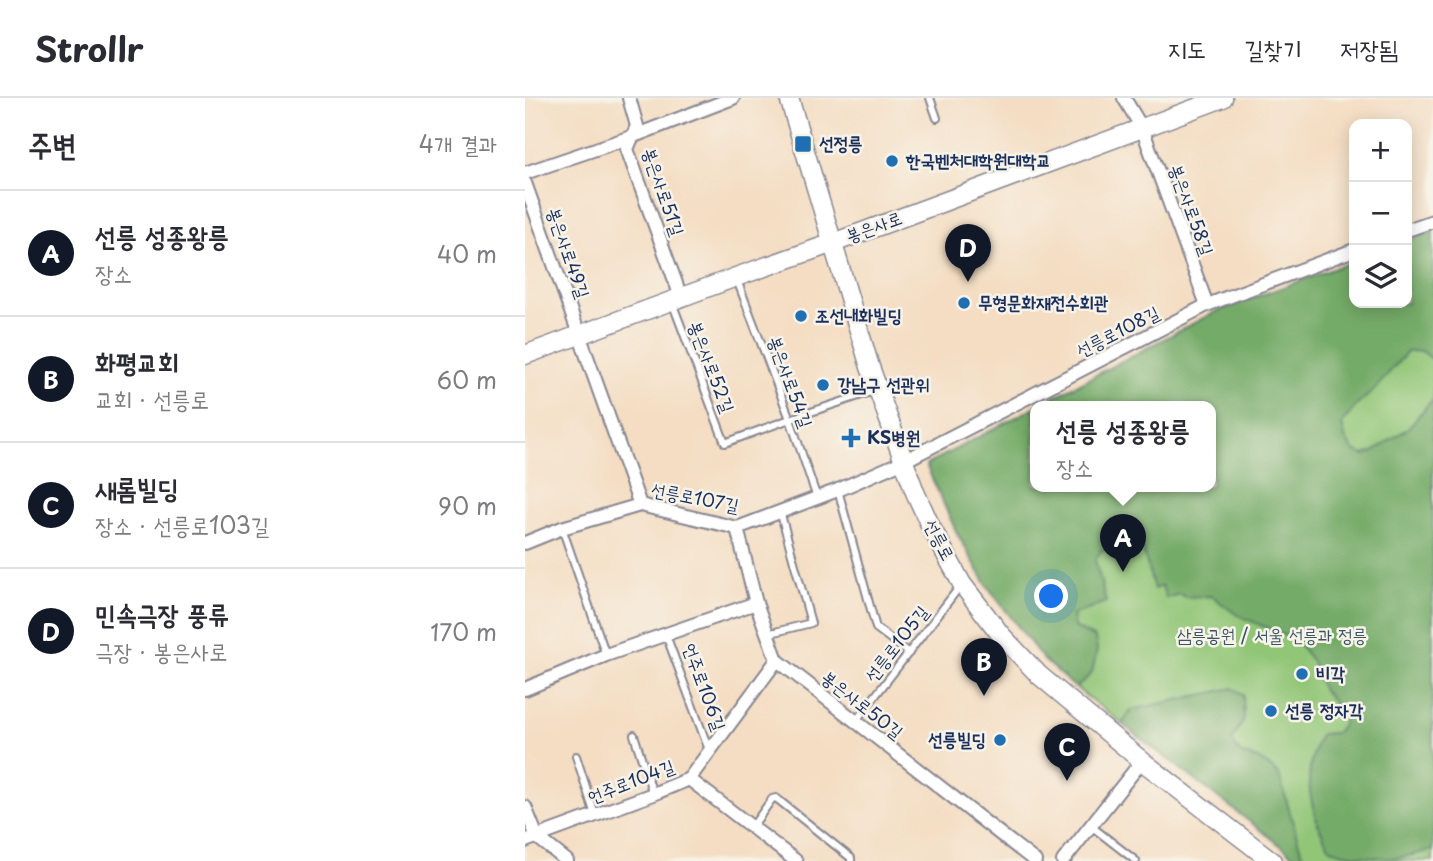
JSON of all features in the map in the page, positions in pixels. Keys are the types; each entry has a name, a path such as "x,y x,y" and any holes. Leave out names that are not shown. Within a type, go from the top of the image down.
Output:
{"main road":[{"name":"선릉로","path":"789,98 879,390 915,492 962,584 1001,635 1039,674 1142,761 1272,861"},
{"name":"봉은사로","path":"525,355 1223,98"}],"street":[{"name":"봉은사로51길","path":"629,98 637,126 627,149 676,299"},
{"path":"525,173 733,98"},
{"name":"봉은사로58길","path":"1124,98 1142,128 1207,305"},
{"name":"봉은사로49길","path":"525,183 579,334"},
{"path":"1412,228 1433,220"},
{"name":"선릉로108길","path":"904,461 1207,305 1349,252"},
{"path":"579,334 641,505"},
{"name":"선릉로107길","path":"525,542 641,505 737,528 838,490 904,461"},
{"path":"737,528 756,603 777,660"},
{"name":"언주로106길","path":"525,689 606,655 756,603"},
{"name":"언주로104길","path":"531,839 689,779 777,660"},
{"name":"봉은사로50길","path":"777,660 1035,861"},
{"path":"1063,861 1142,761"},
{"path":"689,779 796,861"},
{"path":"525,807 531,839 567,861"}],"lane":[{"path":"930,98 937,117"},
{"name":"봉은사로54길","path":"736,277 817,498"},
{"name":"봉은사로52길","path":"676,299 725,443 790,419"},
{"path":"790,419 879,390"},
{"path":"838,490 876,628 909,653"},
{"path":"767,634 811,623 780,512"},
{"path":"562,528 606,655"},
{"name":"선릉로105길","path":"855,722 962,584"},
{"name":"언주로106길","path":"666,634 709,751"},
{"path":"634,735 653,794"},
{"path":"576,756 595,815"},
{"path":"752,827 772,799 776,798 851,858 851,861"},
{"path":"1091,826 1136,861"}],"green space":[{"name":"삼릉공원 / 서울 선릉과 정릉","path":"1433,231 1433,861 1301,861 1076,688 1043,659 988,587 958,535 926,465 1030,410 1030,492 1216,492 1216,401 1046,401 1215,312 1349,263 1349,308 1412,308 1412,239"},
{"name":"삼릉공원 / 서울 선릉과 정릉","path":"1433,231 1433,360 1422,351 1407,352 1342,423 1345,438 1354,451 1364,455 1373,452 1408,428 1433,399 1433,850 1395,858 1361,856 1331,848 1323,837 1314,812 1310,768 1320,734 1335,733 1343,725 1343,718 1338,707 1323,691 1311,660 1295,640 1237,615 1212,596 1186,597 1180,594 1166,598 1162,586 1154,589 1142,546 1129,542 1102,550 1095,560 1106,602 1072,615 1074,627 1095,638 1097,650 1092,673 1076,688 1043,659 988,587 958,535 926,465 1030,410 1030,492 1216,492 1216,401 1046,401 1215,312 1349,263 1349,308 1412,308 1412,239"},
{"path":"1233,688 1243,694 1244,719 1232,740 1238,751 1256,758 1279,775 1304,861 1122,724 1131,710"}],"place":[{"name":"선정릉","path":"803,144"},
{"name":"한국벤처대학원대학교","path":"892,161"},
{"name":"민속극장 풍류","path":"968,282"},
{"name":"무형문화재전수회관","path":"964,303"},
{"name":"조선내화빌딩","path":"801,316"},
{"name":"강남구 선관위","path":"823,385"},
{"name":"KS병원","path":"851,438"},
{"name":"선릉 성종왕릉","path":"1123,572"},
{"name":"비각","path":"1302,674"},
{"name":"화평교회","path":"984,696"},
{"name":"선릉 정자각","path":"1271,711"},
{"name":"선릉빌딩","path":"1000,740"},
{"name":"새롬빌딩","path":"1067,781"}]}
